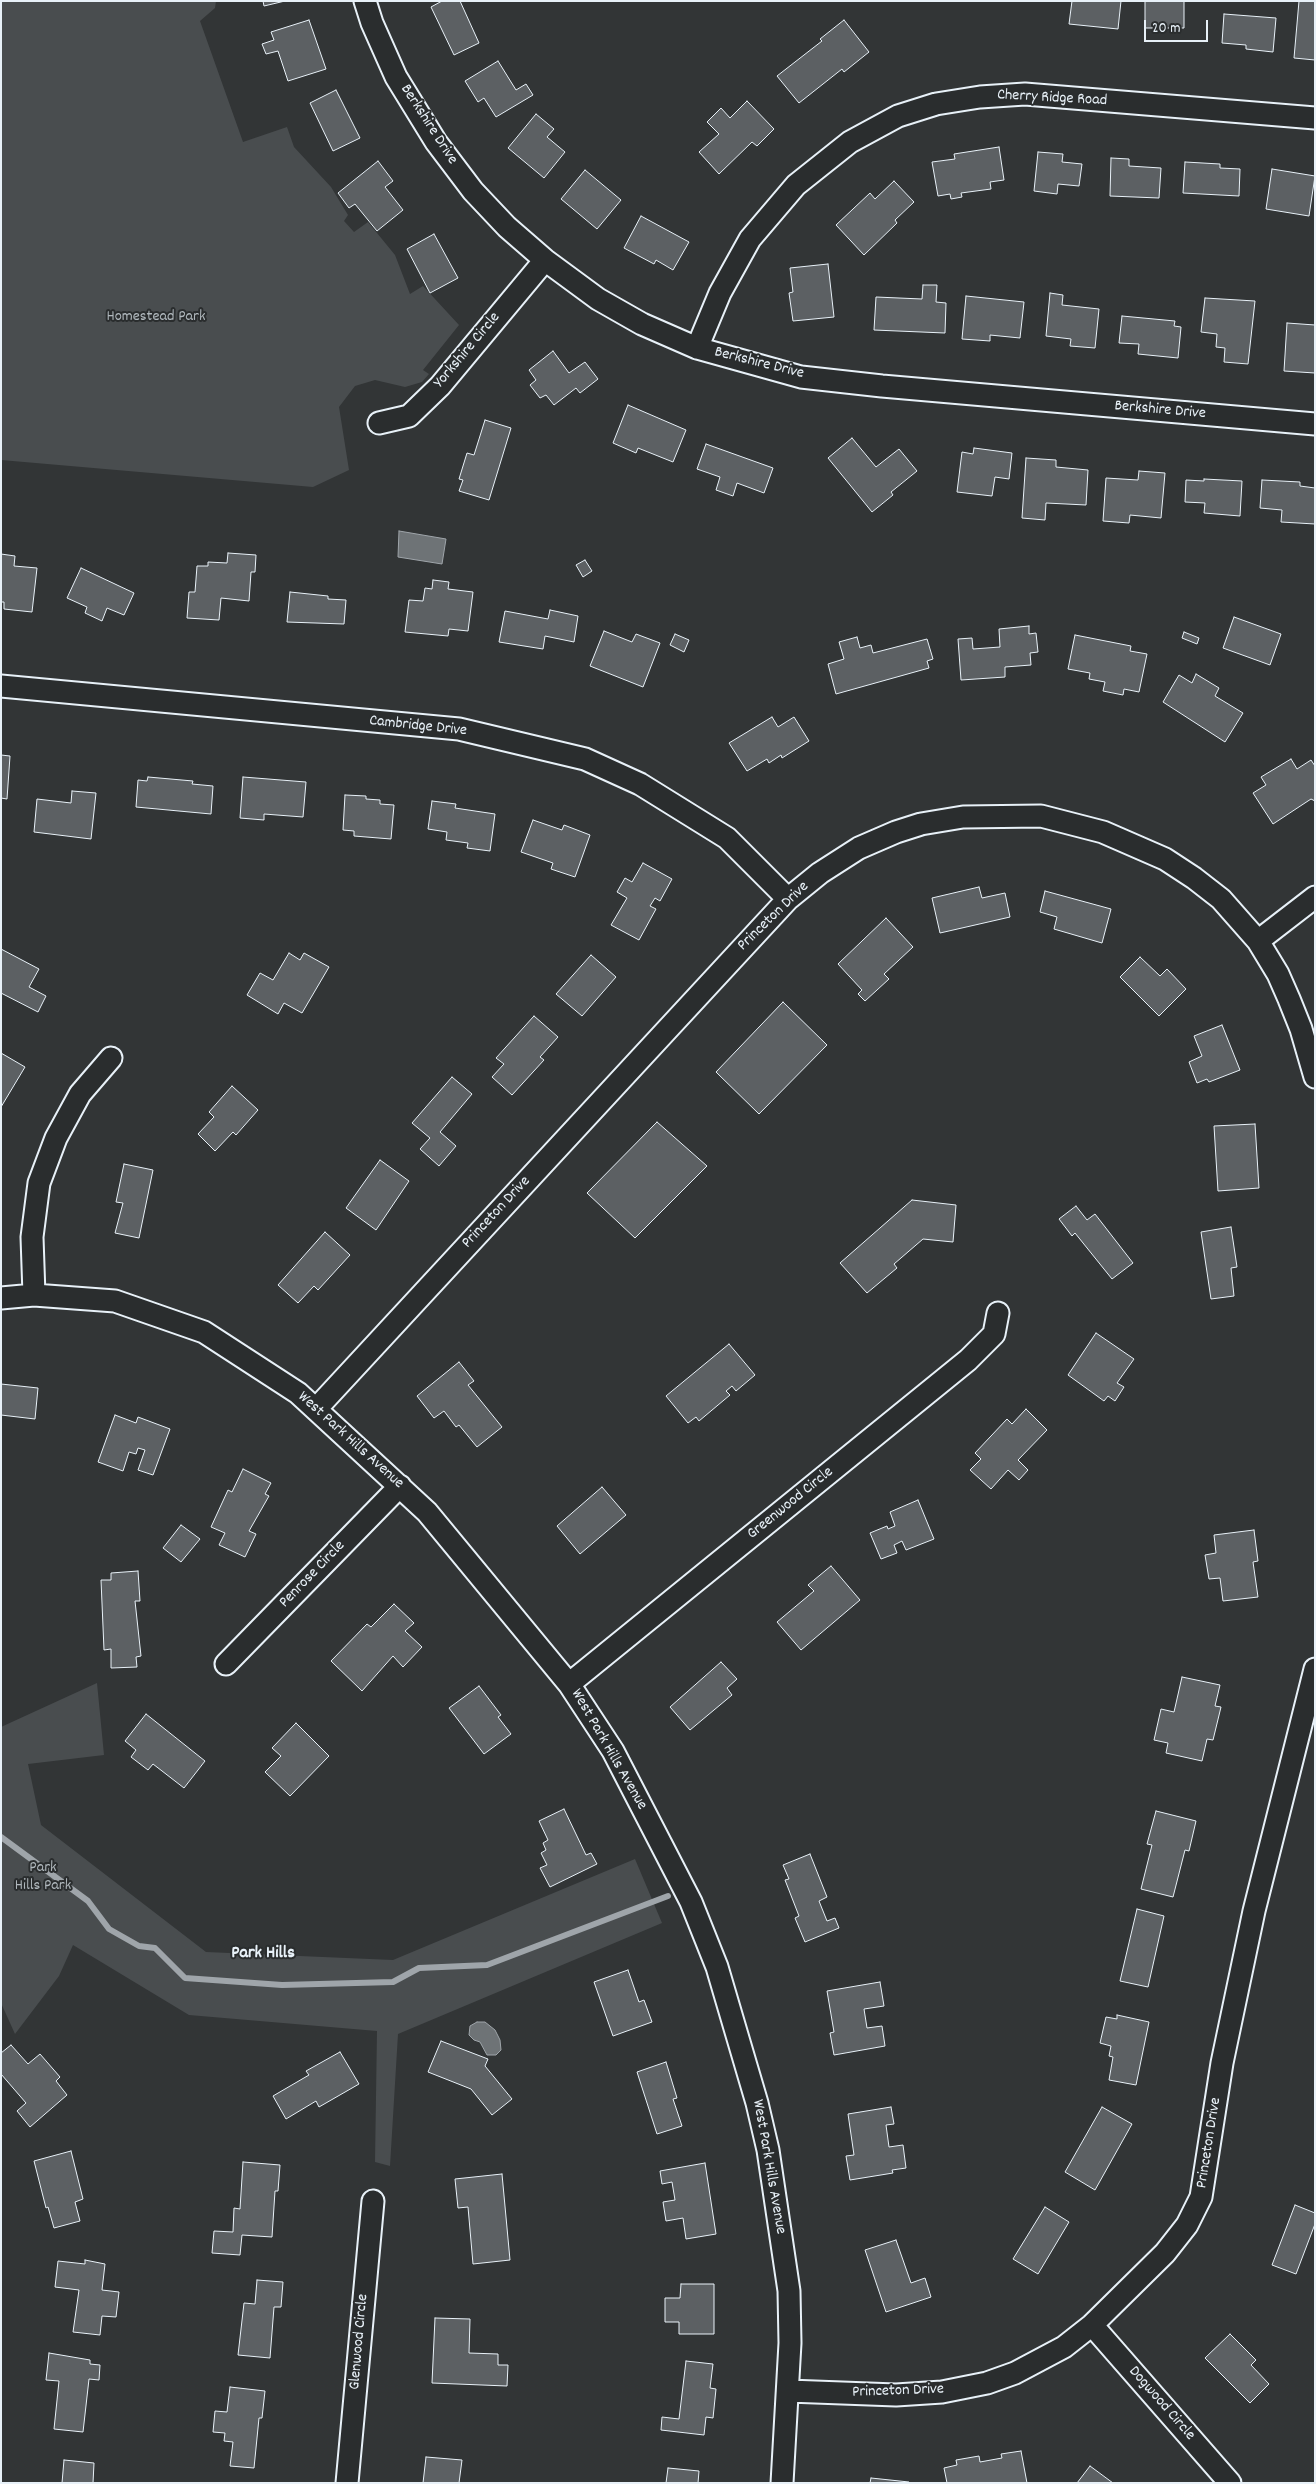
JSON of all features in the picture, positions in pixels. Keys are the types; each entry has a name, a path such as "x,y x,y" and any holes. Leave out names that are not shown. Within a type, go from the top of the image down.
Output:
{"street":[{"name":"Berkshire Drive","path":"365,1 372,23 396,77 436,142 473,191 544,260 598,299 642,324 697,348 801,377 1315,424"},
{"name":"Cherry Ridge Road","path":"697,348 720,294 750,239 796,185 850,142 898,116 936,104 980,96 1024,94 1315,118"},
{"name":"Yorkshire Circle","path":"379,423 409,416 440,386 544,260"},
{"name":"Cambridge Drive","path":"1,686 459,730 585,759 640,784 726,838 788,899"},
{"name":"Princeton Drive","path":"316,1409 788,899 820,873 858,848 896,832 921,824 963,817 1041,816 1103,832 1165,859 1221,899 1258,941 1278,974 1289,999 1301,1029 1315,1077"},
{"path":"1258,941 1315,897"},
{"path":"34,1295 32,1237 39,1183 56,1138 80,1094 112,1058"},
{"name":"West Park Hills Avenue","path":"1,1298 34,1295 115,1301 204,1332 298,1393 427,1512 569,1684 612,1752 691,1902 717,1967 757,2103 768,2150 789,2291 788,2391 782,2483"},
{"name":"Greenwood Circle","path":"569,1684 968,1360 994,1334 998,1313"},
{"name":"Penrose Circle","path":"226,1664 400,1486"},
{"name":"Princeton Drive","path":"788,2391 896,2395 942,2392 987,2383 1016,2373 1064,2347 1092,2325 1165,2253 1186,2225 1201,2197 1222,2063 1252,1920 1315,1669"},
{"name":"Glenwood Circle","path":"347,2483 373,2201"},
{"name":"Dogwood Circle","path":"1092,2325 1230,2483"}],"green space":[{"name":"Homestead Park","path":"1,1 216,1 215,8 200,21 243,142 287,127 294,147 331,187 348,215 344,221 354,232 368,222 395,255 410,294 423,286 459,325 423,370 429,374 422,382 405,387 375,380 355,386 339,407 349,470 313,487 1,460"},
{"name":"Park Hills Park","path":"97,1683 104,1755 28,1764 41,1825 206,1952 393,1960 635,1859 662,1923 398,2034 390,2166 375,2162 377,2031 189,2015 73,1945 59,1976 15,2034 1,2003 1,1727"}],"shaded area":[{"path":"399,531 446,539 442,564 398,557"},
{"path":"477,2022 485,2022 495,2030 500,2040 501,2050 496,2055 487,2055 480,2042 474,2040 469,2035 470,2026"}],"building":[{"path":"263,1 285,1 264,6"},
{"path":"442,1 460,1 479,43 454,55 431,7"},
{"path":"1072,1 1121,1 1118,29 1069,24"},
{"path":"1145,1 1184,1 1184,28 1145,28"},
{"path":"1299,1 1315,1 1315,60 1294,58"},
{"path":"1224,14 1276,18 1273,52 1246,49 1246,45 1222,43"},
{"path":"309,20 326,69 288,81 278,51 266,54 262,44 274,40 271,32"},
{"path":"844,20 869,52 844,72 842,69 799,103 777,76 822,41 820,39"},
{"path":"498,61 516,90 526,84 533,95 496,117 484,98 478,102 465,81"},
{"path":"336,90 360,138 333,151 310,103"},
{"path":"747,101 774,129 757,146 752,142 719,174 699,152 719,134 707,122 721,108 730,118"},
{"path":"536,114 554,129 547,137 565,152 544,178 508,148"},
{"path":"999,147 1004,180 990,182 991,189 961,193 962,197 951,199 950,194 938,196 932,162 955,159 954,154"},
{"path":"1038,152 1063,154 1062,162 1082,164 1079,186 1058,184 1057,194 1034,191"},
{"path":"1111,158 1129,159 1129,166 1161,168 1159,198 1110,196"},
{"path":"378,161 393,181 385,187 403,210 377,231 355,204 349,208 338,193"},
{"path":"1185,162 1220,164 1220,168 1240,169 1239,196 1183,193"},
{"path":"1272,169 1315,176 1309,216 1266,209"},
{"path":"585,170 621,200 597,229 561,199"},
{"path":"894,181 914,202 895,220 897,223 864,255 836,225 870,193 875,199"},
{"path":"641,216 689,242 673,270 656,260 654,264 624,248"},
{"path":"434,234 458,278 430,293 407,249"},
{"path":"828,264 834,317 793,321 789,293 793,292 790,268"},
{"path":"923,285 937,285 936,302 946,303 945,333 874,330 876,297 922,299"},
{"path":"1050,293 1063,295 1062,305 1099,309 1095,348 1070,346 1071,339 1046,336"},
{"path":"966,296 1024,302 1020,338 990,335 990,341 962,339"},
{"path":"1205,298 1255,301 1248,364 1224,362 1225,348 1216,347 1217,334 1201,332"},
{"path":"1122,316 1175,321 1174,326 1181,327 1178,358 1138,354 1139,344 1119,343"},
{"path":"1287,323 1315,325 1315,373 1284,371"},
{"path":"553,351 569,373 585,362 598,379 580,393 576,388 554,405 546,395 540,398 530,385 536,380 529,370"},
{"path":"628,405 686,430 673,462 638,448 636,453 613,443"},
{"path":"485,420 511,428 489,500 459,491 463,480 459,479 467,453 474,455"},
{"path":"852,438 876,467 899,449 917,471 891,492 893,495 872,512 828,458"},
{"path":"706,444 773,468 764,493 737,483 733,496 716,490 720,477 697,469"},
{"path":"974,448 1012,453 1009,479 995,477 992,496 957,492 962,452 973,454"},
{"path":"1026,458 1056,460 1056,467 1088,470 1086,505 1046,503 1045,520 1022,518"},
{"path":"1139,471 1165,473 1161,518 1130,515 1129,523 1103,521 1106,478 1138,480"},
{"path":"1204,479 1242,481 1240,516 1204,513 1205,503 1185,502 1186,480 1204,481"},
{"path":"1262,480 1300,482 1300,486 1315,488 1315,524 1281,522 1282,510 1260,508"},
{"path":"228,553 256,555 255,572 251,572 249,601 221,598 219,620 187,618 189,592 195,592 197,566 208,566 208,562 227,563"},
{"path":"1,554 15,556 14,566 37,568 32,612 4,609 4,602 1,602"},
{"path":"585,560 592,571 583,577 576,565"},
{"path":"81,568 134,593 124,615 107,608 102,621 85,613 87,607 67,598"},
{"path":"433,580 449,582 448,589 473,592 468,631 449,629 448,636 405,632 409,600 423,601 425,588 432,589"},
{"path":"290,592 328,596 328,599 346,600 344,624 287,622"},
{"path":"550,610 578,616 574,642 545,636 543,649 499,642 505,611 548,619"},
{"path":"1234,617 1281,634 1270,665 1223,648"},
{"path":"1029,626 1029,634 1036,633 1038,652 1030,653 1031,665 1005,667 1005,677 961,680 958,639 972,638 973,649 1000,647 999,629"},
{"path":"604,631 632,642 636,634 660,643 643,687 590,666"},
{"path":"1184,632 1199,638 1197,644 1182,638"},
{"path":"675,634 689,640 684,652 670,645"},
{"path":"1075,635 1131,646 1130,651 1147,654 1139,692 1124,689 1123,695 1103,691 1105,682 1089,679 1090,673 1068,669"},
{"path":"857,637 860,648 871,645 873,653 927,639 933,659 927,661 929,668 836,694 828,664 844,659 839,642"},
{"path":"1196,674 1219,688 1215,696 1243,713 1225,742 1163,702 1179,675 1192,683"},
{"path":"772,717 778,727 794,717 809,741 782,758 781,755 769,763 767,759 747,771 729,743"},
{"path":"1,755 10,756 7,799 1,798"},
{"path":"1291,759 1297,769 1311,760 1315,766 1315,801 1311,799 1273,824 1253,793 1266,785 1261,777"},
{"path":"148,777 193,781 192,784 213,786 211,814 136,807 138,780 147,781"},
{"path":"243,777 306,782 303,817 264,814 264,820 240,818"},
{"path":"72,791 96,793 91,839 34,832 37,799 71,803"},
{"path":"345,795 366,796 366,799 380,800 380,804 394,805 391,839 354,836 354,831 343,830"},
{"path":"432,801 456,804 455,808 495,814 490,851 467,848 468,843 446,840 447,832 428,829"},
{"path":"533,820 562,830 564,825 590,835 575,877 551,869 553,863 521,852"},
{"path":"643,863 672,879 660,901 655,898 650,906 656,909 639,940 611,925 627,898 617,892 625,878 632,882"},
{"path":"979,887 982,898 1005,893 1010,917 940,933 932,898"},
{"path":"1045,891 1111,909 1102,943 1054,929 1057,917 1040,912"},
{"path":"886,918 913,947 884,974 889,979 865,1001 858,994 862,990 838,964"},
{"path":"1,949 39,969 29,987 46,996 38,1012 1,993"},
{"path":"289,953 300,960 304,953 329,967 302,1013 284,1003 278,1014 247,995 260,973 273,980"},
{"path":"591,955 616,977 582,1016 556,994"},
{"path":"1140,957 1160,976 1167,969 1186,989 1159,1016 1120,977"},
{"path":"783,1002 827,1045 759,1114 716,1072"},
{"path":"534,1016 558,1037 540,1057 544,1060 512,1095 492,1077 504,1064 496,1058"},
{"path":"1222,1025 1240,1070 1209,1082 1207,1079 1197,1083 1189,1062 1202,1056 1194,1036"},
{"path":"1,1053 25,1067 1,1107"},
{"path":"452,1077 472,1094 440,1132 456,1146 439,1166 420,1149 430,1138 412,1123"},
{"path":"232,1086 258,1110 236,1135 233,1132 215,1151 198,1134 214,1117 209,1112"},
{"path":"657,1122 707,1166 635,1238 587,1193"},
{"path":"1255,1124 1259,1188 1218,1191 1214,1126"},
{"path":"380,1160 409,1181 376,1230 346,1208"},
{"path":"124,1164 153,1170 139,1238 115,1233 123,1203 116,1202"},
{"path":"912,1200 956,1205 953,1242 923,1239 894,1264 897,1268 867,1293 840,1263"},
{"path":"1076,1206 1087,1220 1095,1214 1133,1263 1112,1279 1075,1233 1072,1236 1059,1219"},
{"path":"1231,1227 1237,1267 1231,1268 1234,1296 1211,1299 1201,1232"},
{"path":"325,1232 350,1255 318,1290 314,1286 298,1303 278,1285"},
{"path":"1096,1333 1134,1359 1117,1383 1124,1387 1115,1401 1108,1396 1104,1401 1068,1375"},
{"path":"729,1344 755,1375 736,1391 732,1386 726,1391 730,1395 699,1421 696,1417 688,1423 666,1396"},
{"path":"459,1362 474,1381 468,1385 502,1427 477,1447 459,1425 456,1427 444,1411 434,1418 417,1396"},
{"path":"1,1384 38,1388 35,1419 1,1415"},
{"path":"1026,1409 1047,1430 1018,1460 1028,1470 1019,1480 1008,1470 991,1489 970,1470 981,1459 975,1453 1007,1419 1012,1424"},
{"path":"115,1415 136,1423 138,1417 170,1429 153,1475 138,1470 145,1450 138,1448 136,1454 129,1452 123,1471 98,1462"},
{"path":"243,1469 271,1483 265,1494 269,1496 249,1531 256,1534 245,1557 219,1545 225,1533 211,1527 228,1490 232,1492"},
{"path":"602,1487 626,1515 580,1554 557,1526"},
{"path":"918,1500 934,1539 906,1550 902,1541 894,1545 897,1553 881,1559 870,1533 887,1526 888,1529 895,1526 890,1512"},
{"path":"181,1525 200,1539 181,1562 163,1548"},
{"path":"1254,1530 1258,1561 1253,1562 1258,1597 1223,1601 1220,1578 1209,1579 1205,1555 1216,1553 1214,1535"},
{"path":"831,1566 860,1600 801,1650 777,1622 814,1591 808,1585"},
{"path":"138,1571 140,1601 135,1601 141,1656 136,1657 137,1667 111,1668 111,1649 104,1650 101,1580 111,1580 111,1573"},
{"path":"394,1604 414,1623 405,1631 422,1647 403,1667 393,1656 362,1691 331,1661 367,1624 371,1627"},
{"path":"721,1662 737,1679 727,1688 732,1695 690,1730 670,1707"},
{"path":"1182,1677 1220,1685 1215,1706 1221,1707 1213,1740 1207,1739 1202,1761 1166,1753 1168,1743 1154,1740 1161,1709 1174,1712"},
{"path":"479,1686 501,1715 498,1717 511,1734 484,1754 449,1708"},
{"path":"146,1714 205,1761 184,1788 153,1764 148,1770 131,1757 136,1750 125,1741"},
{"path":"296,1723 329,1756 290,1796 265,1772 281,1756 272,1748"},
{"path":"564,1809 586,1855 591,1853 597,1864 550,1887 540,1868 547,1865 541,1853 546,1850 543,1843 548,1840 539,1821"},
{"path":"1156,1811 1196,1821 1189,1851 1185,1850 1173,1897 1141,1889 1152,1845 1147,1844"},
{"path":"810,1854 827,1897 819,1901 827,1921 835,1918 839,1928 805,1942 795,1918 799,1916 785,1880 789,1879 783,1865"},
{"path":"1137,1909 1164,1916 1148,1987 1120,1981"},
{"path":"628,1970 639,2002 644,2000 652,2022 613,2036 594,1982"},
{"path":"880,1982 884,2006 864,2009 867,2028 882,2026 885,2046 834,2055 830,2033 834,2032 827,1991"},
{"path":"1117,2015 1149,2022 1136,2085 1109,2080 1113,2057 1109,2056 1111,2046 1100,2043 1106,2017 1117,2019"},
{"path":"441,2041 488,2059 485,2066 512,2099 492,2115 471,2089 428,2072"},
{"path":"11,2045 28,2064 40,2054 60,2077 56,2081 67,2095 30,2127 17,2111 26,2103 1,2074 1,2053"},
{"path":"340,2052 359,2084 319,2107 316,2101 286,2119 273,2096 309,2075 306,2071"},
{"path":"666,2062 677,2098 673,2099 682,2126 657,2134 637,2072"},
{"path":"891,2107 894,2124 886,2125 889,2147 903,2145 906,2168 892,2170 893,2173 850,2180 846,2156 854,2155 848,2114"},
{"path":"1102,2107 1132,2124 1095,2190 1065,2172"},
{"path":"71,2151 83,2199 75,2202 80,2221 54,2228 48,2207 46,2208 34,2161"},
{"path":"243,2162 280,2165 278,2191 275,2191 272,2237 242,2235 240,2255 212,2253 214,2231 233,2232 234,2208 240,2209"},
{"path":"705,2163 716,2234 686,2239 683,2218 666,2221 663,2202 675,2200 672,2182 662,2184 660,2171"},
{"path":"502,2174 510,2260 473,2264 468,2207 458,2208 455,2179"},
{"path":"1295,2205 1315,2213 1315,2224 1296,2274 1272,2265"},
{"path":"1045,2207 1069,2222 1038,2274 1013,2259"},
{"path":"896,2240 911,2283 925,2278 931,2297 886,2312 865,2250"},
{"path":"85,2260 105,2264 102,2290 119,2292 116,2317 102,2316 100,2335 73,2332 79,2290 55,2287 58,2261 85,2264"},
{"path":"257,2280 283,2282 281,2307 274,2307 270,2358 238,2355 244,2303 255,2304"},
{"path":"681,2284 714,2284 714,2334 679,2334 679,2322 665,2322 665,2298 680,2298"},
{"path":"435,2318 470,2319 469,2353 498,2354 498,2365 508,2365 507,2386 432,2383"},
{"path":"1230,2334 1256,2360 1251,2365 1269,2384 1250,2403 1205,2358"},
{"path":"49,2353 90,2360 90,2364 100,2365 99,2380 89,2379 83,2432 54,2429 59,2381 46,2380"},
{"path":"686,2361 713,2364 710,2388 716,2389 713,2418 706,2417 704,2435 661,2430 662,2417 679,2419"},
{"path":"230,2387 265,2391 262,2418 259,2418 254,2468 230,2466 233,2442 224,2441 225,2433 213,2432 215,2411 227,2412"},
{"path":"1021,2451 1027,2483 947,2483 944,2468 957,2465 956,2460 979,2456 980,2462 1002,2458 1001,2454"},
{"path":"426,2457 462,2460 459,2483 423,2483"},
{"path":"64,2460 94,2463 93,2483 62,2483"},
{"path":"1090,2466 1113,2483 1077,2483"},
{"path":"668,2468 699,2471 698,2483 666,2483"},
{"path":"871,2478 909,2482 909,2483 870,2483"}],"waterway":[{"path":"1,1837 88,1901 109,1929 139,1946 155,1948 185,1978 282,1985 393,1982 419,1968 487,1965 668,1896"}],"district":[{"name":"Park Hills","path":"263,1955"}]}
